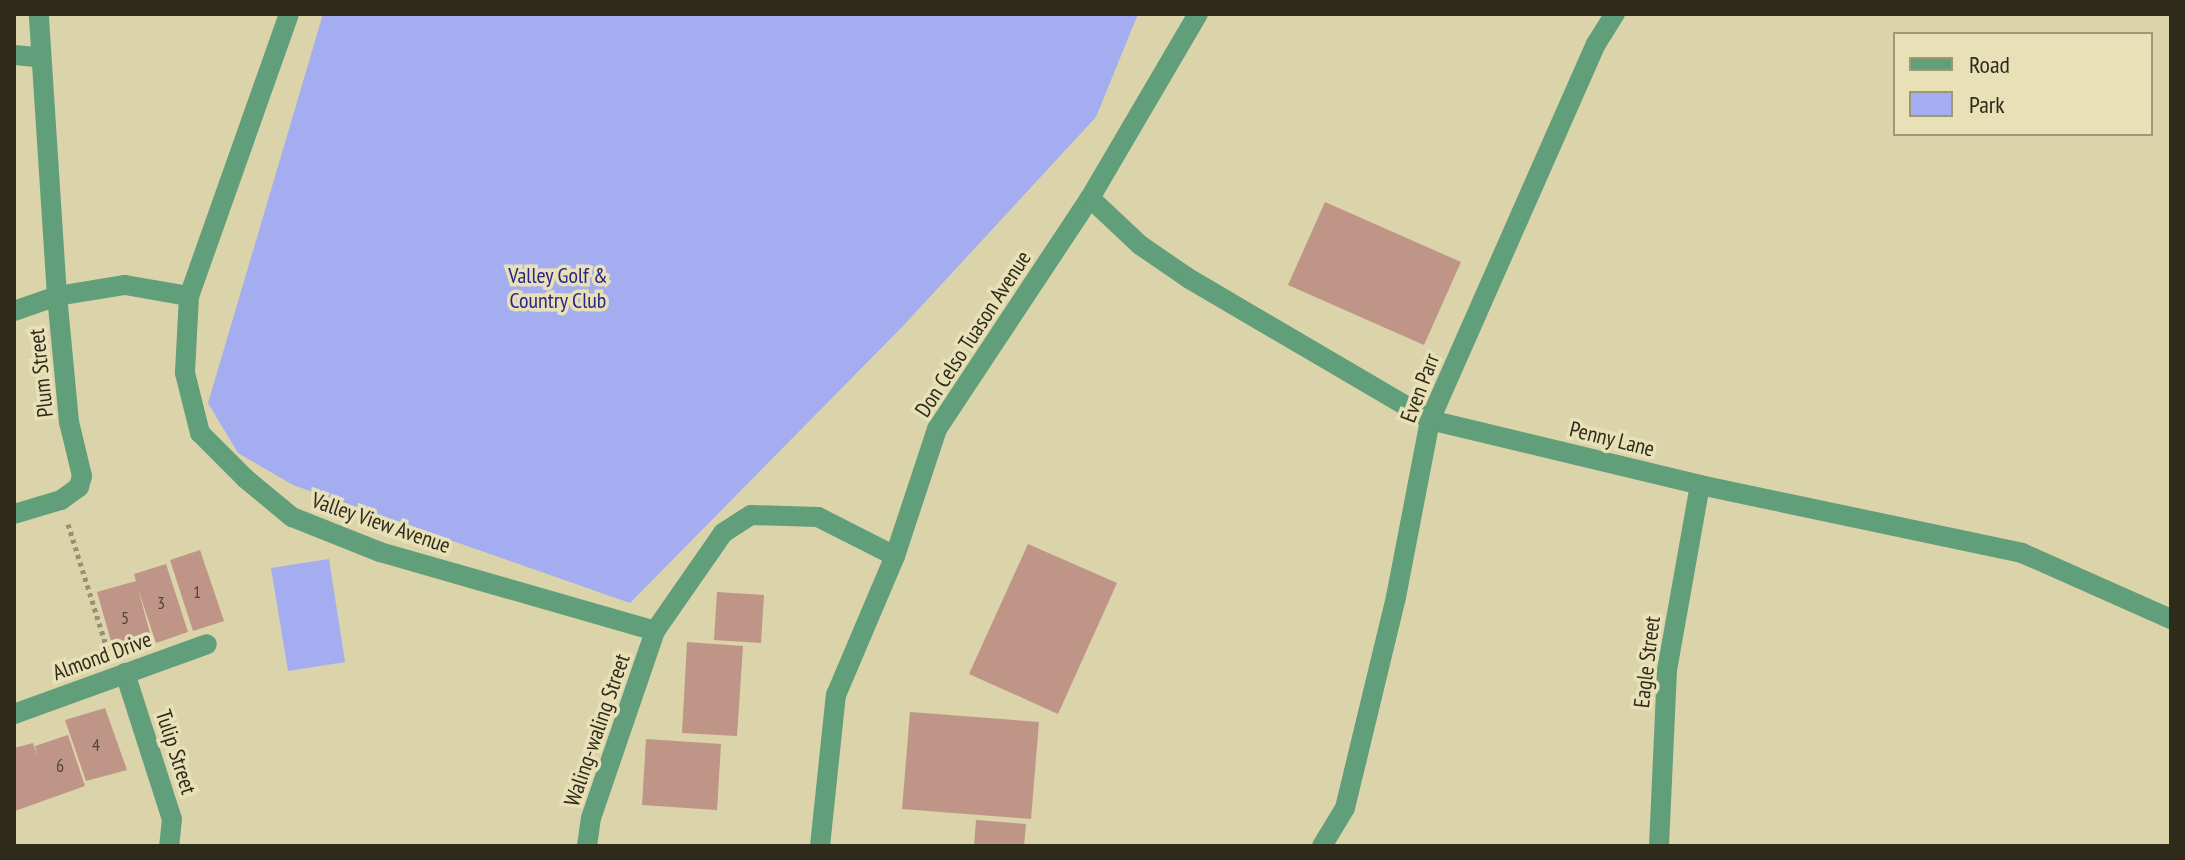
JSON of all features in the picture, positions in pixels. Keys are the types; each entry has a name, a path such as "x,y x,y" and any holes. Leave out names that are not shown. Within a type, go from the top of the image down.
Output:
{"street":[{"name":"Plum Street","path":"39,14 39,57 57,296 69,422 82,476 79,487 61,500"},
{"name":"Valley View Avenue","path":"289,14 189,296 185,373 200,433 292,517 380,552 655,631"},
{"name":"Don Celso Tuason Avenue","path":"820,846 836,695 895,556 937,429 1090,198 1198,14"},
{"name":"Even Parr","path":"1322,846 1345,808 1396,597 1430,420 1596,44 1615,14"},
{"path":"14,55 39,57"},
{"name":"Penny Lane","path":"1090,198 1140,245 1188,278 1430,420 1700,485 2022,553 2171,619"},
{"path":"14,311 57,296 125,285 189,296"},
{"name":"Eagle Street","path":"1659,846 1667,670 1700,485"},
{"path":"14,514 61,500"},
{"path":"655,631 723,533 751,515 818,517 895,556"},
{"name":"Waling-waling Street","path":"587,846 591,818 655,631"},
{"name":"Almond Drive","path":"14,714 207,644"},
{"name":"Tulip Street","path":"120,675 172,819 169,846"}],"path":[{"path":"61,500 120,675"}],"green space":[{"name":"Valley Golf & Country Club","path":"323,14 1138,14 1096,117 902,327 630,603 293,485 238,453 208,403"},
{"path":"329,559 345,662 288,671 271,568"}],"building":[{"path":"1325,202 1461,262 1424,345 1288,285"},
{"path":"1028,544 1117,583 1058,714 969,674"},
{"path":"200,550 224,621 193,631 170,560"},
{"path":"166,564 188,632 156,643 138,589 153,644 115,655 97,592 136,581 134,574"},
{"path":"717,592 764,595 761,643 714,640"},
{"path":"687,642 743,646 737,736 682,733"},
{"path":"105,708 127,770 86,781 65,720"},
{"path":"910,712 1039,722 1031,819 902,809"},
{"path":"68,735 85,786 15,811 14,748 33,743 38,757 35,746"},
{"path":"646,739 721,744 717,810 642,805"},
{"path":"976,820 1026,824 1024,846 974,846"}]}
